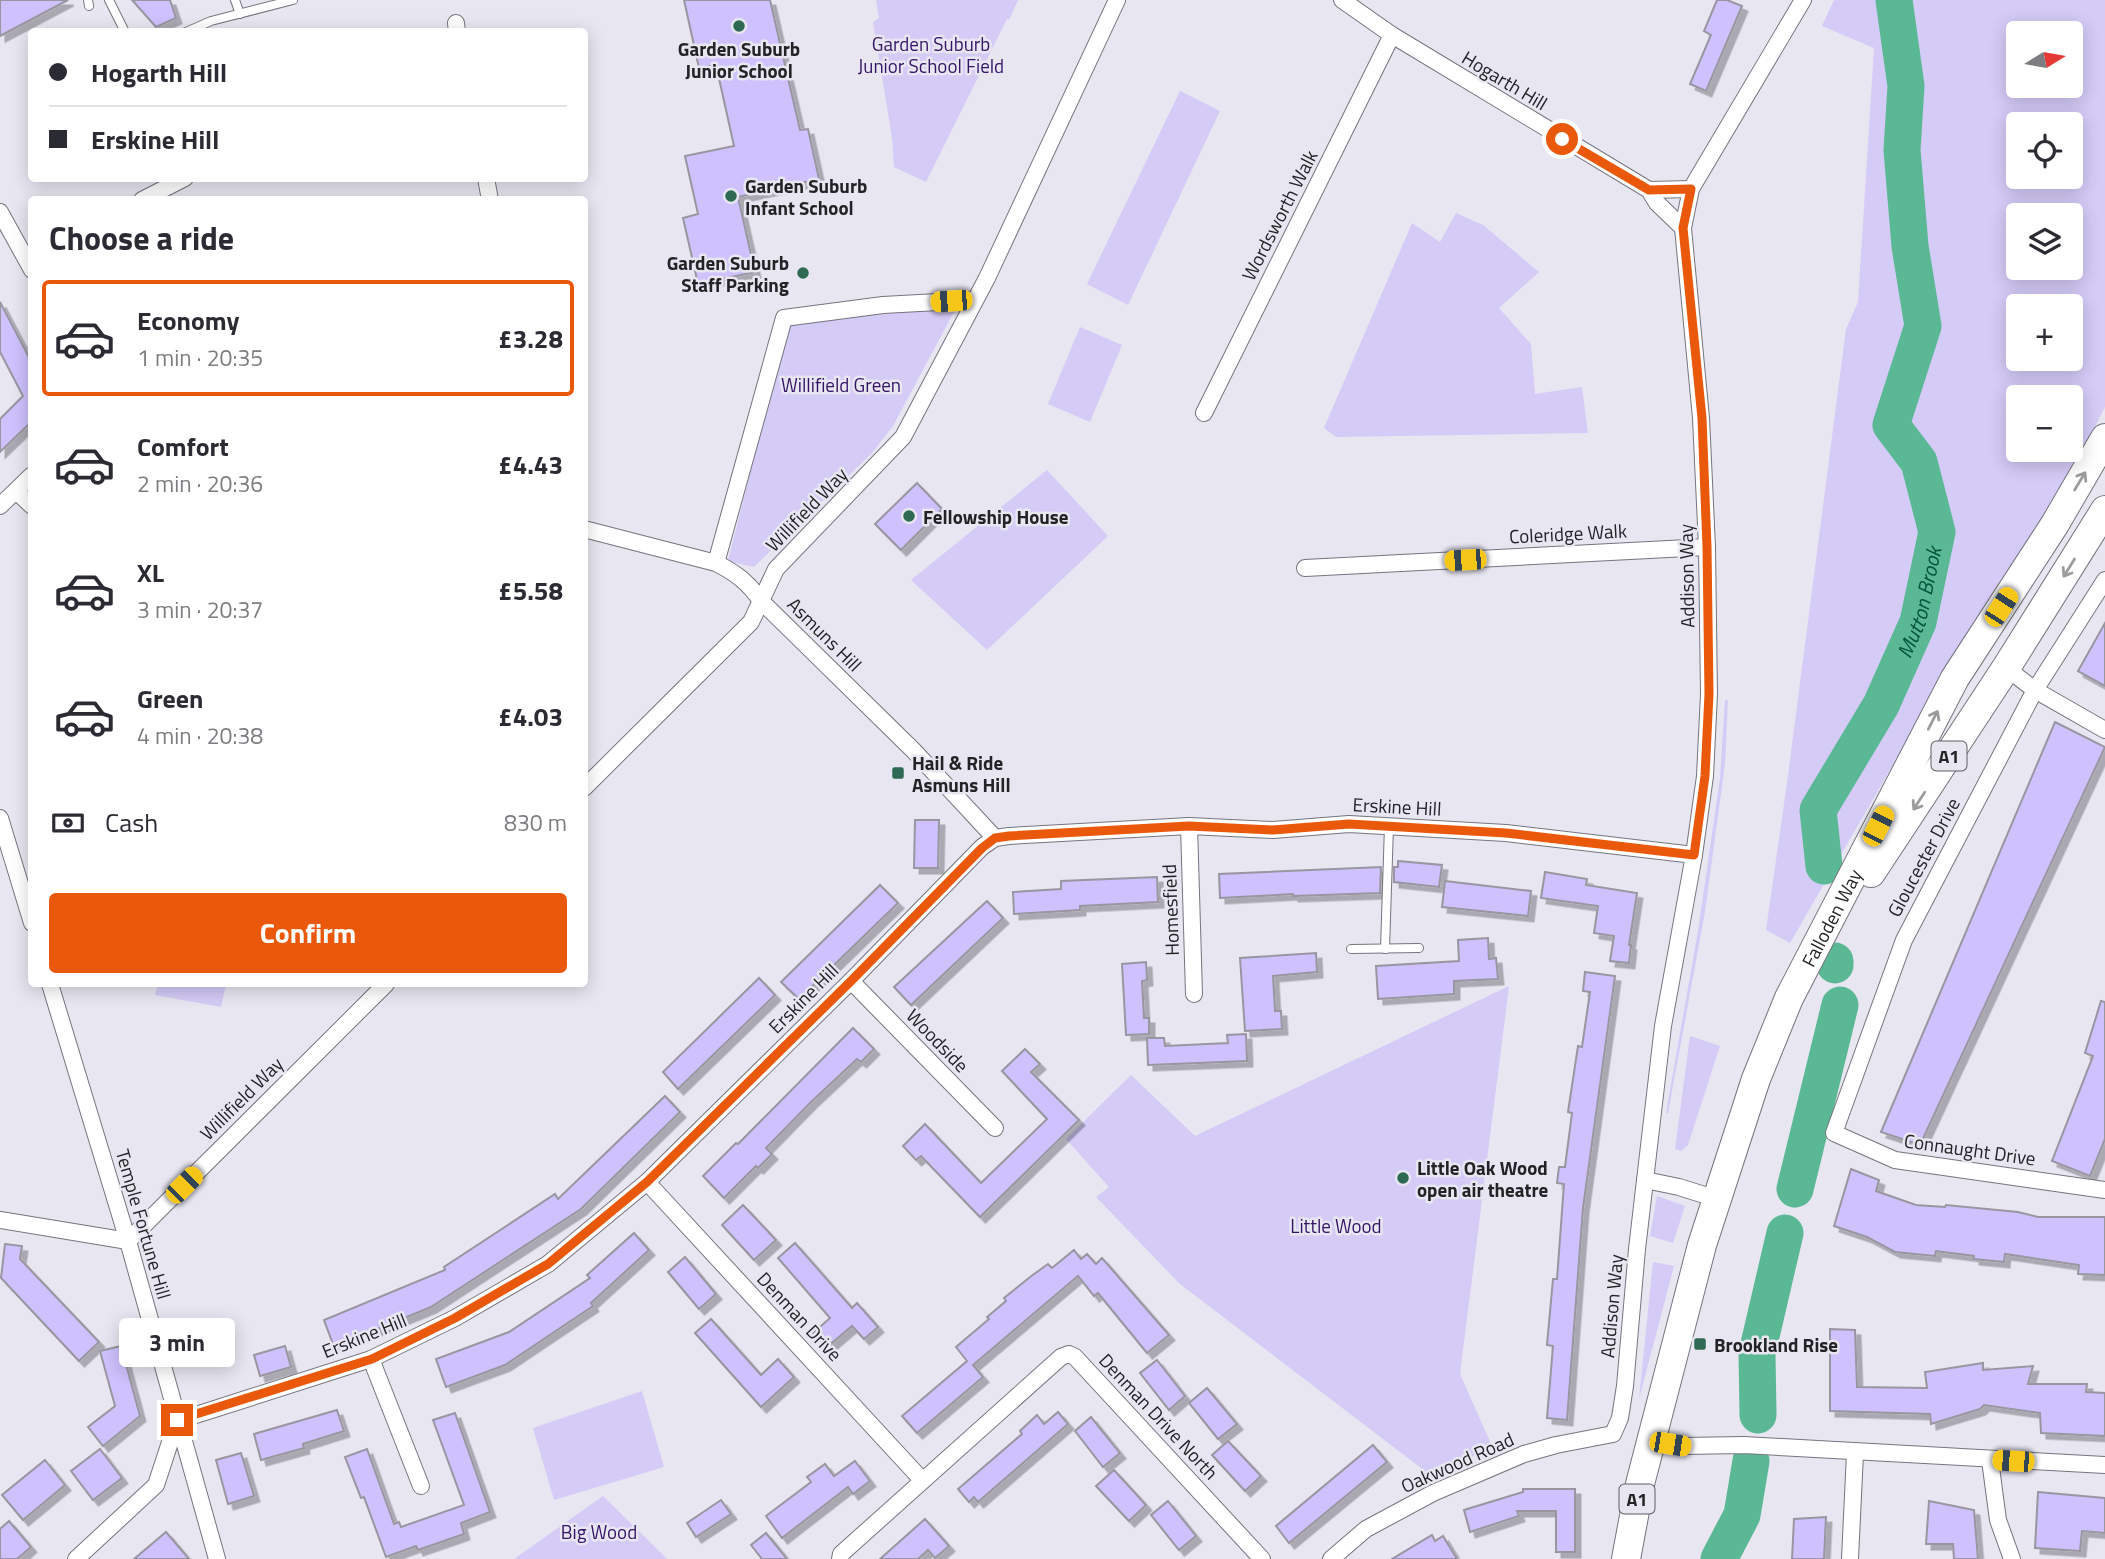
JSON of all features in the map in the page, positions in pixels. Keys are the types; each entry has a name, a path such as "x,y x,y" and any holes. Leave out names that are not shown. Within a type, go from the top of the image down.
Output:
{"highway":[{"name":"Falloden Way","path":"1626,1559 1640,1484 1702,1245 1756,1079 1789,998 1955,678 2054,524 2105,438"},
{"name":"Falloden Way","path":"1789,998 2006,668 2105,510"},
{"path":"1974,648 2006,668"}],"street":[{"name":"Willifield Way","path":"588,784 751,622 776,569 903,437 987,278 1117,0"},
{"name":"Hogarth Hill","path":"1342,0 1392,35 1649,190 1657,203 1683,228"},
{"name":"Addison Way","path":"1613,1434 1620,1418 1625,1386 1644,1180 1662,1026 1694,855 1705,776 1709,694 1702,418 1683,228 1691,189 1803,0"},
{"name":"Wordsworth Walk","path":"1203,414 1392,35"},
{"path":"150,196 177,182"},
{"path":"1649,190 1691,189"},
{"path":"0,212 28,259"},
{"path":"716,563 784,318 883,305 974,300"},
{"path":"0,506 28,479"},
{"path":"16,491 28,502"},
{"name":"Asmuns Hill","path":"588,531 716,563 735,573 904,741 995,838"},
{"name":"Coleridge Walk","path":"1305,568 1707,547"},
{"name":"Gloucester Drive","path":"1834,1133 1903,940 2035,690 2105,580"},
{"path":"2006,668 2035,690 2105,730"},
{"path":"0,818 28,910"},
{"name":"Erskine Hill","path":"177,1420 372,1359 455,1318 548,1264 647,1182 995,838 1189,826 1273,830 1349,824 1506,833 1694,855"},
{"name":"Homesfield","path":"1189,826 1194,994"},
{"name":"Woodside","path":"851,981 995,1128"},
{"name":"Temple Fortune Hill","path":"51,987 128,1241 217,1559"},
{"name":"Willifield Way","path":"128,1241 383,987"},
{"name":"Connaught Drive","path":"1834,1133 1895,1160 2105,1189"},
{"path":"1644,1180 1717,1199"},
{"name":"Denman Drive","path":"647,1182 922,1480"},
{"path":"0,1220 128,1241"},
{"name":"Denman Drive North","path":"922,1480 1061,1357 1069,1354 1075,1357 1262,1559"},
{"path":"372,1359 421,1486"},
{"path":"76,1559 156,1485 177,1420"},
{"name":"Oakwood Road","path":"1331,1559 1366,1529 1433,1493 1524,1454 1613,1434"},
{"path":"1651,1440 1684,1446 1744,1446 2105,1465"},
{"path":"1850,1559 1855,1452"},
{"path":"1990,1460 1998,1520 2012,1559"},
{"path":"840,1559 841,1554 922,1480"}],"lane":[{"path":"109,0 123,28"},
{"path":"235,0 240,13"},
{"path":"195,28 211,21 293,0"},
{"path":"1385,948 1388,826"},
{"path":"1351,949 1419,948"}],"green space":[{"name":"Garden Suburb Junior School Field","path":"876,0 1018,0 926,182 894,167 892,138 873,22 879,18"},
{"path":"1834,0 2105,0 2105,407 2083,450 2083,385 2006,385 2006,462 2077,462 1958,652 1790,943 1766,930 1846,329 1858,302 1874,48 1822,26"},
{"path":"1180,91 1220,111 1128,305 1087,284"},
{"path":"1456,213 1483,225 1539,272 1499,308 1531,344 1535,394 1582,387 1588,433 1336,437 1324,428 1412,223 1440,242"},
{"name":"Willifield Green","path":"956,308 893,426 872,453 754,567 728,561 788,322"},
{"path":"1080,327 1122,345 1090,422 1048,404"},
{"path":"1047,470 1108,536 987,650 911,580"},
{"path":"1725,700 1728,700 1725,764 1705,912 1666,1113 1698,931 1720,778"},
{"name":"Little Wood","path":"1509,986 1460,1374 1492,1446 1434,1478 1180,1284 1096,1197 1109,1187 1066,1139 1131,1075 1195,1136"},
{"path":"157,987 225,987 221,1007 155,995"},
{"path":"1690,1036 1720,1046 1688,1145 1681,1151 1675,1149"},
{"path":"1657,1196 1685,1206 1673,1243 1650,1236"},
{"path":"1653,1262 1674,1266 1639,1399"},
{"path":"642,1391 664,1467 554,1500 533,1428"},
{"name":"Big Wood","path":"603,1496 667,1559 514,1559"}],"building":[{"path":"0,0 68,0 0,36"},
{"path":"132,0 170,0 176,18 156,27"},
{"path":"684,0 770,0 800,130 808,129 819,179 738,197 755,272 698,284 683,218 698,214 685,156 734,146 716,65 699,68"},
{"path":"1717,0 1727,0 1742,6 1706,91 1690,84 1711,35 1704,31"},
{"path":"0,302 28,355 28,425 0,452 0,419 23,396 0,352"},
{"name":"Fellowship House","path":"917,483 942,509 901,550 875,524"},
{"path":"2105,623 2105,686 2078,671"},
{"path":"2055,722 2105,747 1920,1145 1881,1132"},
{"path":"915,820 939,820 938,868 914,868"},
{"path":"1398,861 1442,865 1439,887 1394,882 1394,867 1398,867"},
{"path":"1381,867 1380,893 1220,898 1219,874"},
{"path":"1545,872 1587,879 1586,885 1637,893 1629,963 1610,961 1614,936 1594,933 1598,906 1541,898"},
{"path":"1157,877 1158,902 1080,906 1080,910 1014,914 1013,892 1061,889 1061,881"},
{"path":"1445,881 1531,891 1528,916 1442,907"},
{"path":"880,885 898,903 799,999 781,982"},
{"path":"987,901 1003,918 911,1005 894,987"},
{"path":"1488,938 1489,959 1496,958 1498,979 1454,981 1454,994 1378,999 1376,966 1459,961 1458,940"},
{"path":"1316,953 1317,972 1273,976 1275,1011 1281,1011 1282,1029 1245,1031 1240,958"},
{"path":"1146,962 1147,980 1142,981 1144,1018 1149,1018 1149,1034 1126,1035 1122,964"},
{"path":"1585,972 1615,976 1583,1208 1567,1420 1547,1418 1553,1346 1547,1345 1553,1279 1557,1279 1564,1184 1557,1183 1559,1167 1565,1167 1572,1113 1568,1112 1590,992 1583,991"},
{"path":"759,978 775,995 678,1089 663,1072"},
{"path":"2101,1001 2105,1002 2105,1139 2090,1176 2052,1161 2093,1056 2085,1053"},
{"path":"853,1028 874,1049 861,1062 857,1059 811,1102 766,1148 772,1154 724,1198 703,1176"},
{"path":"1246,1034 1247,1061 1148,1065 1147,1038 1164,1038 1165,1046 1228,1043 1227,1035"},
{"path":"1025,1049 1040,1064 1031,1072 1079,1120 980,1217 921,1156 916,1160 903,1146 925,1124 981,1183 1047,1119 1002,1071"},
{"path":"665,1096 680,1112 581,1209 431,1307 334,1347 324,1320 445,1270 444,1267 555,1194 558,1199"},
{"path":"1851,1169 1879,1180 1876,1191 1916,1205 2018,1212 2038,1217 2105,1217 2105,1275 2078,1274 2079,1265 2005,1254 2004,1262 1936,1251 1935,1256 1895,1252 1867,1237 1834,1226"},
{"path":"743,1205 776,1240 754,1260 722,1225"},
{"path":"634,1233 649,1250 591,1303 593,1306 505,1365 446,1387 436,1359 509,1332 590,1278 587,1275"},
{"path":"795,1243 852,1308 857,1303 878,1327 864,1339 852,1326 826,1348 813,1333 830,1318 778,1258"},
{"path":"5,1244 22,1246 20,1259 99,1342 79,1361 1,1278"},
{"path":"1074,1250 1081,1259 1087,1254 1096,1264 1102,1258 1169,1335 1147,1353 1098,1293 1094,1296 1078,1276 973,1365 983,1377 917,1433 902,1416 967,1361 956,1347 989,1319 987,1317 1006,1301 1004,1298 1048,1264 1052,1268"},
{"path":"685,1257 716,1294 699,1309 668,1272"},
{"path":"711,1319 761,1375 778,1359 794,1377 761,1407 695,1333"},
{"path":"1830,1329 1855,1330 1857,1387 1927,1388 1925,1372 1983,1363 1983,1370 2033,1366 2028,1384 2087,1384 2086,1392 2105,1393 2105,1436 2041,1433 2040,1413 1984,1405 1980,1409 1931,1424 1930,1414 1830,1411"},
{"path":"121,1346 140,1416 103,1446 88,1427 115,1406 100,1351"},
{"path":"285,1346 291,1367 260,1376 254,1355"},
{"path":"1157,1360 1185,1396 1169,1410 1140,1373"},
{"path":"1207,1388 1237,1424 1218,1439 1189,1403"},
{"path":"337,1410 344,1431 303,1444 304,1448 261,1460 254,1434"},
{"path":"1058,1412 1068,1424 978,1502 974,1497 969,1502 958,1489 1022,1434 1020,1431 1037,1415 1044,1424"},
{"path":"455,1413 490,1512 461,1523 464,1534 418,1550 416,1546 386,1557 364,1497 361,1498 345,1457 367,1449 394,1524 399,1522 401,1527 464,1505 433,1420"},
{"path":"1091,1417 1120,1453 1103,1467 1075,1431"},
{"path":"1228,1441 1261,1476 1245,1491 1212,1455"},
{"path":"1373,1445 1387,1462 1289,1543 1276,1526"},
{"path":"100,1449 122,1478 93,1500 71,1471"},
{"path":"241,1453 254,1496 228,1504 216,1460"},
{"path":"45,1460 65,1485 23,1520 2,1495"},
{"path":"855,1461 870,1481 853,1494 848,1487 782,1538 766,1516 811,1482 807,1477 825,1464 834,1476"},
{"path":"1114,1470 1146,1505 1129,1521 1096,1486"},
{"path":"1523,1489 1575,1489 1575,1552 1556,1552 1556,1511 1517,1511 1519,1516 1470,1532 1464,1510 1523,1492"},
{"path":"2038,1492 2105,1498 2105,1533 2082,1531 2080,1551 2035,1548"},
{"path":"721,1500 731,1514 696,1537 687,1523"},
{"path":"1168,1501 1196,1536 1179,1550 1151,1515"},
{"path":"1929,1501 1974,1510 1978,1559 1954,1559 1953,1544 1926,1544"},
{"path":"1826,1517 1824,1559 1792,1559 1794,1519"},
{"path":"925,1519 949,1546 935,1558 928,1550 918,1559 880,1559"},
{"path":"9,1521 31,1547 17,1559 0,1559 0,1529"},
{"path":"166,1532 189,1559 134,1559"},
{"path":"766,1533 787,1559 762,1559 751,1545"},
{"path":"1432,1535 1435,1541 1443,1536 1457,1559 1392,1559"}],"waterway":[{"name":"Mutton Brook","path":"1824,866 1818,810 1881,705 1918,622 1937,532 1919,462 1891,425 1923,326 1910,246 1902,150 1906,86 1894,0"},
{"name":"Mutton Brook","path":"1795,1189 1840,1005"},
{"name":"Mutton Brook","path":"1758,1415 1757,1353 1785,1233"},
{"name":"Mutton Brook","path":"1719,1559 1742,1515 1751,1461"}],"place":[{"name":"Garden Suburb Junior School","path":"739,26"},
{"name":"Garden Suburb Infant School","path":"731,196"},
{"name":"Garden Suburb Staff Parking","path":"803,273"},
{"name":"Fellowship House","path":"909,516"},
{"name":"Hail & Ride Asmuns Hill","path":"898,773"},
{"name":"Little Oak Wood open air theatre","path":"1403,1178"},
{"name":"Brookland Rise","path":"1700,1344"}],"route":[{"path":"177,1420 372,1359 455,1318 548,1264 647,1182 995,838 1189,826 1273,830 1349,824 1506,833 1694,855 1705,776 1709,694 1702,418 1683,228 1691,189 1649,190 1562,139"}]}
